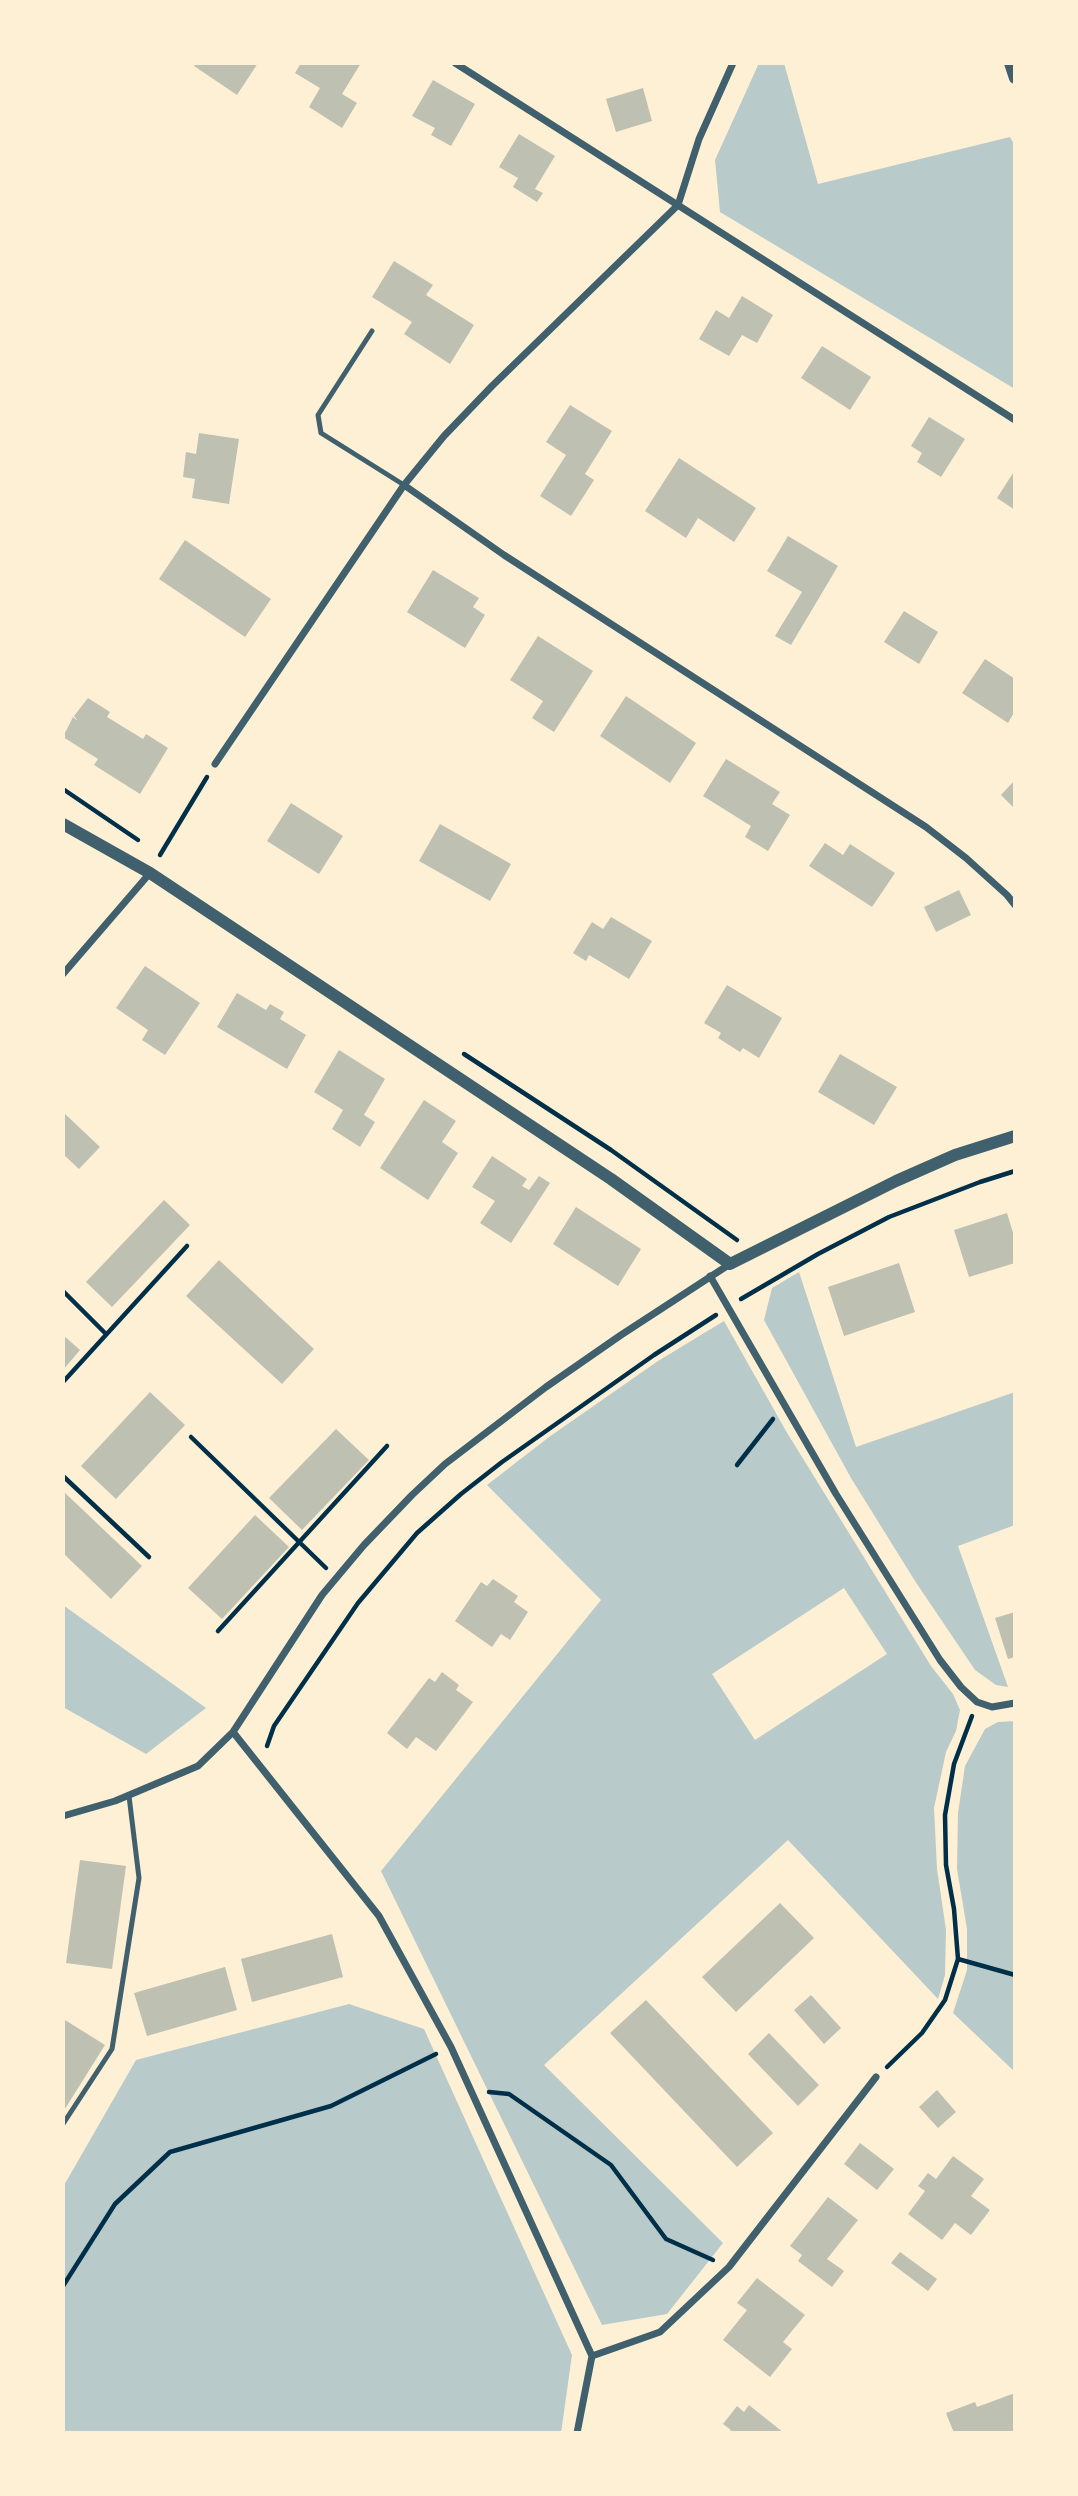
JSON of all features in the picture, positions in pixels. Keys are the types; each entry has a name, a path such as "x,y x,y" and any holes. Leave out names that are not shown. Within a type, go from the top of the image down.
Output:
{"street":[{"path":"455,63 1015,420"},
{"path":"215,764 404,485 444,436 678,205 699,139 733,63"},
{"path":"1010,63 1015,78"},
{"path":"404,485 504,555 926,827 966,858 1015,905"},
{"path":"63,824 150,873 611,1179 730,1264"},
{"path":"63,974 150,873"},
{"path":"63,1816 129,1796 198,1766 233,1732 308,1616 364,1545 445,1464 546,1387 730,1264 896,1181 955,1156 1015,1136"},
{"path":"710,1276 836,1494 940,1660 977,1702 992,1707 1015,1703"},
{"path":"233,1732 379,1916 451,2047 592,2356 577,2433"},
{"path":"592,2356 660,2332 729,2267 876,2077"}],"lane":[{"path":"372,331 318,415 321,433 404,485"},
{"path":"63,2124 112,2049 139,1878 129,1796"}],"path":[{"path":"151,849 160,855 215,764"},
{"path":"63,789 142,843"},
{"path":"260,1765 281,1715 358,1603 417,1533 461,1494 654,1354 818,1254 889,1217 1015,1171"},
{"path":"63,1382 187,1246"},
{"path":"63,1290 106,1334"},
{"path":"737,1465 784,1405"},
{"path":"191,1437 337,1578"},
{"path":"218,1631 387,1446"},
{"path":"63,1476 149,1557"},
{"path":"876,2077 922,2033 945,2000 958,1959 954,1909 946,1865 945,1815 954,1764 977,1702"},
{"path":"958,1959 1015,1975"},
{"path":"63,2286 116,2204 170,2152 331,2106 451,2047"},
{"path":"470,2090 509,2094 611,2165 666,2239 729,2267"}],"shaded area":[{"path":"759,63 784,63 818,184 1010,137 1015,146 1015,389 720,212 715,160"},
{"path":"799,1272 856,1447 1015,1392 1015,1525 958,1546 1008,1687 996,1685 975,1670 915,1581 851,1478 764,1320 772,1288"},
{"path":"724,1321 786,1431 931,1666 953,1694 960,1710 956,1731 946,1752 934,1808 937,1869 946,1930 945,1975 938,1999 788,1840 544,2065 723,2243 667,2314 602,2325 381,1871 601,1600 487,1485 549,1437 658,1361","holes":["844,1588 887,1654 755,1740 712,1674"]},
{"path":"63,1605 206,1708 146,1754 63,1707"},
{"path":"1015,1721 1015,2072 953,2013 967,1970 967,1929 957,1869 958,1813 965,1766 985,1729 998,1722"},
{"path":"349,2004 424,2029 572,2355 561,2433 63,2433 63,2187 136,2060"}],"building":[{"path":"196,63 258,63 237,95 194,66"},
{"path":"301,63 361,63 342,94 357,103 342,128 309,107 320,88 295,73"},
{"path":"433,80 475,104 451,146 431,135 435,128 412,116"},
{"path":"643,88 652,121 616,132 606,99"},
{"path":"519,134 555,156 535,189 543,193 537,202 513,187 518,178 499,167"},
{"path":"394,261 433,285 426,295 474,325 450,364 404,334 412,322 372,297"},
{"path":"742,296 773,315 757,343 742,335 729,356 699,339 716,310 729,318"},
{"path":"822,346 871,377 850,410 801,378"},
{"path":"570,405 612,431 585,474 594,480 571,516 540,496 566,455 546,442"},
{"path":"929,417 965,439 941,477 917,462 922,453 911,446"},
{"path":"199,433 239,439 229,504 192,498 195,479 183,477 186,452 196,454"},
{"path":"679,458 756,508 734,542 698,518 686,538 645,511"},
{"path":"1015,470 1015,510 997,498"},
{"path":"788,536 838,566 791,645 775,636 802,592 767,571"},
{"path":"185,540 271,599 245,637 159,579"},
{"path":"433,570 479,598 473,607 485,615 465,648 407,612"},
{"path":"904,611 938,632 919,664 884,642"},
{"path":"538,636 593,671 554,732 532,718 543,701 510,680"},
{"path":"985,659 1015,679 1015,711 1008,723 962,693"},
{"path":"626,696 696,743 670,783 600,736"},
{"path":"88,698 110,712 107,717 143,739 146,734 168,748 140,794 94,765 98,759 63,737 73,717 78,721 74,716"},
{"path":"726,759 780,792 772,804 790,815 768,851 745,837 751,826 703,796"},
{"path":"1015,780 1015,809 1001,795"},
{"path":"291,803 343,836 319,874 267,841"},
{"path":"440,824 511,864 490,901 419,861"},
{"path":"825,843 843,855 850,844 895,873 872,907 809,866"},
{"path":"959,890 971,915 936,932 924,907"},
{"path":"611,917 652,941 629,979 589,955 586,961 573,953 592,922 603,929"},
{"path":"145,966 200,1003 165,1055 142,1040 148,1030 116,1008"},
{"path":"727,985 782,1018 759,1058 743,1048 740,1052 718,1038 721,1033 704,1023"},
{"path":"237,993 266,1010 270,1004 284,1012 280,1019 306,1035 287,1069 217,1027"},
{"path":"339,1050 385,1079 364,1115 375,1122 360,1147 332,1129 343,1110 314,1092"},
{"path":"840,1054 897,1087 874,1125 818,1092"},
{"path":"424,1100 456,1121 442,1142 458,1153 428,1200 380,1168"},
{"path":"63,1112 100,1147 79,1169 63,1154"},
{"path":"492,1156 527,1179 522,1186 529,1190 539,1176 550,1183 511,1243 480,1223 495,1201 472,1187"},
{"path":"164,1200 190,1225 112,1307 86,1282"},
{"path":"576,1207 641,1249 618,1286 553,1244"},
{"path":"1007,1213 1015,1239 1015,1263 969,1277 954,1230"},
{"path":"219,1260 314,1349 282,1384 186,1296"},
{"path":"899,1263 915,1312 844,1336 828,1287"},
{"path":"63,1335 80,1350 63,1370"},
{"path":"150,1392 185,1425 116,1499 81,1466"},
{"path":"336,1429 369,1460 302,1530 269,1498"},
{"path":"63,1491 142,1566 111,1599 63,1553"},
{"path":"255,1515 289,1547 222,1619 188,1588"},
{"path":"493,1579 518,1596 514,1602 528,1612 510,1640 501,1634 492,1647 455,1621 481,1582 487,1586"},
{"path":"1015,1612 1015,1657 1008,1659 995,1618"},
{"path":"442,1672 459,1685 456,1690 473,1702 436,1751 416,1737 407,1749 387,1733 429,1678 435,1682"},
{"path":"80,1860 126,1866 112,1969 66,1963"},
{"path":"780,1903 814,1938 736,2012 702,1977"},
{"path":"332,1934 343,1977 252,2002 241,1959"},
{"path":"225,1967 237,2010 147,2036 134,1993"},
{"path":"811,1995 841,2028 824,2044 794,2010"},
{"path":"646,2000 773,2133 737,2167 610,2033"},
{"path":"65,2020 105,2045 63,2112 63,2024"},
{"path":"769,2033 819,2085 798,2106 748,2054"},
{"path":"937,2090 956,2112 938,2128 919,2107"},
{"path":"860,2143 894,2169 877,2190 844,2164"},
{"path":"953,2156 984,2179 971,2196 990,2210 971,2235 955,2223 942,2240 908,2214 925,2191 918,2186 928,2173 936,2179"},
{"path":"828,2197 858,2220 827,2259 844,2271 832,2287 798,2261 802,2255 790,2246"},
{"path":"900,2252 937,2279 928,2291 891,2263"},
{"path":"757,2278 805,2315 783,2342 792,2349 770,2377 723,2340 747,2310 737,2303"},
{"path":"1015,2393 1015,2433 954,2433 946,2413 975,2402 977,2407"},
{"path":"749,2405 784,2433 728,2433 731,2430 723,2424 737,2406 744,2412"}]}
